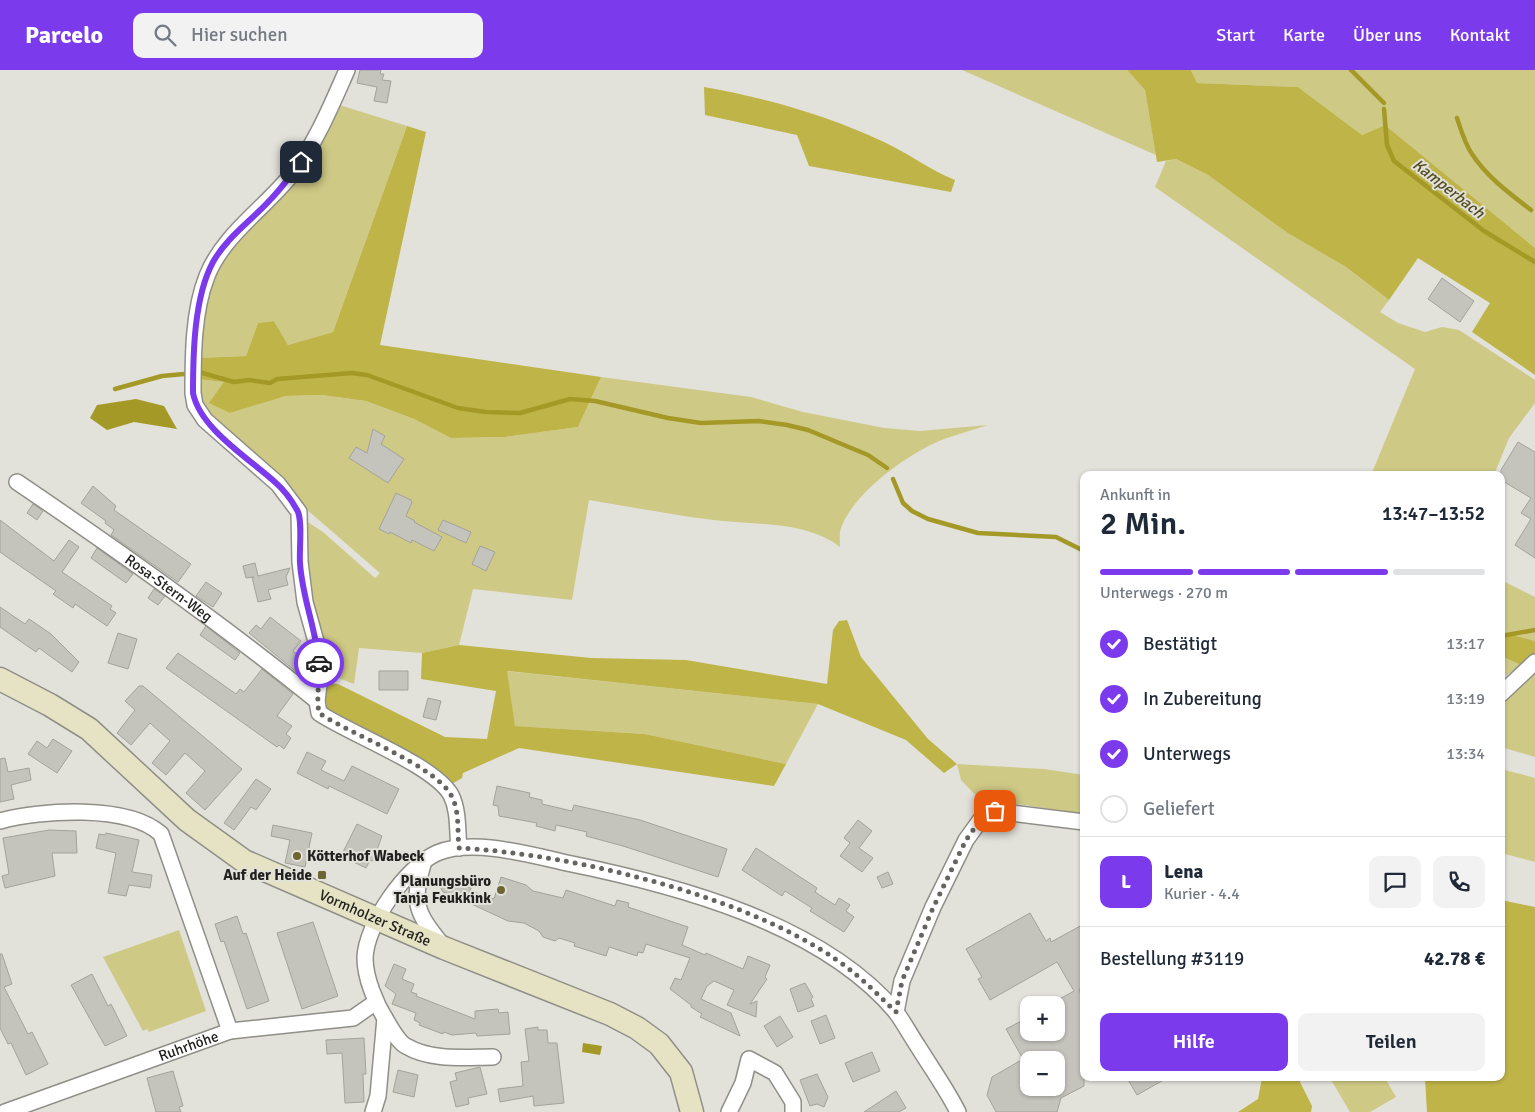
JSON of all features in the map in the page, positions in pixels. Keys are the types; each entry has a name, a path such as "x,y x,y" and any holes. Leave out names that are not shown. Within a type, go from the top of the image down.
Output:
{"main road":[{"name":"Vormholzer Straße","path":"0,679 50,705 89,729 187,820 227,850 280,878 444,948 610,1014 637,1028 659,1044 682,1072 692,1112"}],"street":[{"path":"317,701 320,676 317,645 305,602 299,512 278,484 205,420 195,405 193,377 200,303 206,278 214,261 244,225 270,200 309,150 347,70"},
{"name":"Rosa-Stern-Weg","path":"17,482 181,596 256,651 317,701 319,713 442,783 451,796 457,812 459,848"},
{"path":"1505,690 1535,662"},
{"path":"896,1012 902,981 933,908 966,840 984,815 995,811 1080,822"},
{"path":"0,821 54,813 84,812 129,818 144,823 161,834 230,1031"},
{"path":"493,1057 456,1058 421,1054 403,1045 376,1002 365,961 377,919 399,884 424,861 438,853 459,848 524,854 658,882 768,921 807,942 854,973 896,1012 958,1112"},
{"path":"424,861 416,887 418,909 422,919 444,948"},
{"name":"Ruhrhöhe","path":"5,1112 230,1031 353,1018 376,1002"},
{"path":"374,1112 378,1096 385,1018"},
{"path":"729,1112 743,1084 749,1059 775,1073 793,1102 793,1112"}],"shaded area":[{"path":"962,70 1127,70 1145,90 1156,155"},
{"path":"1127,70 1191,70 1197,83 1298,87 1362,135 1385,125 1535,248 1535,375 1472,332 1490,303 1418,258 1389,300 1346,267 1288,233 1208,175 1176,159 1157,162 1145,90"},
{"path":"1191,70 1535,70 1535,248 1385,125 1362,135 1298,87 1197,83"},
{"path":"704,87 796,108 862,132 893,146 955,180 951,192 809,166 797,135 705,115"},
{"path":"336,104 407,126 333,332 288,345 274,321 258,323 246,356 197,358 208,280"},
{"path":"407,126 426,132 380,345 601,377 578,427 505,437 451,438 414,419 366,401 322,395 286,396 230,413 209,403 224,382 197,379 197,358 246,356 258,323 274,321 288,345 333,332"},
{"path":"1176,159 1208,175 1289,233 1346,267 1389,300 1380,312 1398,323 1425,332 1442,327 1459,330 1535,380 1535,403 1509,438 1496,471 1373,471 1415,369 1155,187 1166,161"},
{"path":"601,377 751,397 803,412 884,428 920,431 988,425 930,445 900,463 870,487 848,514 840,530 840,547 827,539 796,528 698,518 589,500 572,600 473,589 459,645 422,653 359,648 354,684 326,673 308,601 303,519 323,532 375,578 380,573 290,495 197,405 197,379 225,382 230,413 286,396 322,395 366,401 414,419 451,438 505,437 578,427"},
{"path":"136,399 164,406 177,429 134,422 107,430 90,418 97,405"},
{"path":"1505,582 1535,597 1535,641 1505,633"},
{"path":"847,620 861,657 928,739 957,764 944,773 906,740 818,704 507,671 515,726 645,734 786,764 774,786 519,748 463,773 462,778 450,785 325,708 326,683 338,684 445,737 487,739 496,691 421,679 422,653 459,645 591,658 686,660 827,684 833,630 839,621"},
{"path":"1505,633 1535,641 1535,656 1521,665 1505,658"},
{"path":"1505,658 1521,665 1505,676"},
{"path":"1535,668 1535,757 1505,748 1505,695"},
{"path":"506,671 818,704 786,764 645,734 515,726"},
{"path":"957,764 1044,769 1080,774 1080,813 1005,802 987,807 961,780"},
{"path":"1505,770 1535,778 1535,862 1505,854"},
{"path":"1505,901 1535,907 1535,1112 1427,1112 1425,1081 1505,1081"},
{"path":"179,930 206,1011 149,1032 147,1029 143,1031 103,957"},
{"path":"583,1043 602,1046 600,1055 582,1052"},
{"path":"1261,1081 1300,1081 1312,1106 1311,1112 1238,1112 1258,1099"},
{"path":"1332,1081 1387,1081 1396,1097 1370,1112 1350,1112"}],"building":[{"path":"360,70 381,70 380,74 384,74 382,80 391,81 387,103 374,101 377,87 357,83"},
{"path":"1442,278 1474,301 1460,322 1428,299"},
{"path":"373,429 385,436 381,444 404,459 388,483 349,458 356,447 367,453"},
{"path":"1518,442 1535,452 1535,558 1515,545 1531,519 1521,513 1531,498 1505,482 1505,471 1501,470"},
{"path":"93,486 116,506 114,510 191,564 178,582 111,535 114,530 105,523 106,521 81,503"},
{"path":"396,493 412,502 406,516 442,537 434,551 412,540 411,543 390,532 389,534 379,529"},
{"path":"33,504 43,511 37,520 27,513"},
{"path":"0,520 54,561 69,540 79,547 62,572 112,606 110,609 116,613 107,626 75,604 73,608 53,594 56,591 0,552"},
{"path":"443,520 471,532 466,543 438,530"},
{"path":"480,546 495,552 486,571 472,564"},
{"path":"97,548 133,574 126,583 91,558"},
{"path":"255,563 258,576 290,568 286,577 288,585 268,590 271,599 258,602 252,577 246,578 243,566"},
{"path":"206,582 222,593 213,607 196,596"},
{"path":"154,589 165,596 158,605 148,598"},
{"path":"0,607 25,624 29,619 51,634 79,662 72,672 39,648 36,652 0,627"},
{"path":"270,617 301,641 293,651 308,663 299,674 249,633 256,625 261,629"},
{"path":"206,626 240,653 235,660 200,635"},
{"path":"118,633 137,639 128,669 108,663"},
{"path":"178,653 236,694 240,689 244,692 262,669 293,694 277,716 292,726 286,734 291,738 284,749 279,745 277,747 166,668"},
{"path":"379,671 408,671 408,690 379,690"},
{"path":"139,686 143,686 242,769 205,810 186,793 205,771 185,753 166,775 152,763 170,741 150,723 131,745 117,733 135,710 125,701"},
{"path":"428,698 441,701 436,720 423,717"},
{"path":"53,739 72,751 57,773 28,754 37,741 47,748"},
{"path":"307,752 326,761 321,770 344,781 352,766 399,789 387,814 329,786 328,789 297,773"},
{"path":"5,758 8,772 29,768 31,780 11,785 14,799 0,802 0,759"},
{"path":"256,779 271,789 256,810 251,807 234,830 224,823"},
{"path":"497,786 530,793 529,797 542,800 542,804 572,811 574,805 640,820 727,849 718,877 586,836 587,832 556,825 555,831 536,826 537,823 499,816 498,806 493,805"},
{"path":"858,820 872,831 859,848 873,858 862,872 840,856 850,843 844,838"},
{"path":"357,824 382,836 373,861 370,860 366,868 341,856"},
{"path":"273,825 312,833 305,867 285,863 290,840 271,836"},
{"path":"49,830 76,831 77,853 52,853 55,876 5,888 2,876 9,874 3,838"},
{"path":"106,833 139,840 132,872 152,875 150,888 129,885 126,896 108,893 116,853 96,848 99,834 105,835"},
{"path":"756,848 817,888 815,892 835,905 839,898 850,905 846,911 854,917 844,932 810,911 812,908 785,891 782,896 742,870"},
{"path":"888,872 893,884 882,888 877,877"},
{"path":"450,877 454,882 471,888 468,900 443,892 439,885"},
{"path":"501,877 526,885 533,891 563,898 566,890 615,906 617,900 629,903 628,907 688,927 682,945 743,969 748,956 770,965 765,977 767,979 750,1004 757,1001 756,1017 727,1005 734,990 714,981 707,986 701,999 731,1013 740,1036 700,1017 702,1014 670,989 675,978 681,980 690,958 646,944 643,953 638,952 637,956 609,947 606,956 574,946 575,943 559,938 555,941 543,937 539,931 524,923 508,921 467,902 471,891 494,899"},
{"path":"1030,913 1046,941 1050,938 1051,942 1080,926 1080,1081 1084,1081 1084,1086 1065,1096 1065,1051 1020,1051 1020,1054 1006,1029 1020,1022 1020,1041 1065,1041 1065,996 1074,991 1057,962 990,1000 978,979 982,977 966,949"},
{"path":"237,916 243,934 246,933 269,1001 247,1009 224,941 221,942 215,924"},
{"path":"313,922 338,996 302,1009 277,933"},
{"path":"0,954 2,954 12,984 4,987 28,1034 32,1032 48,1064 26,1075 11,1043 8,1044 0,1028"},
{"path":"394,964 406,969 402,979 414,984 411,992 417,994 416,996 475,1019 475,1011 498,1009 499,1013 508,1012 510,1034 477,1036 476,1033 452,1035 444,1032 443,1034 419,1025 420,1023 414,1020 416,1013 392,1004 396,994 385,986"},
{"path":"92,974 108,1006 111,1004 127,1036 105,1046 71,985"},
{"path":"805,983 813,997 811,999 814,1006 798,1012 790,989"},
{"path":"826,1015 835,1038 820,1044 811,1021"},
{"path":"780,1016 793,1037 777,1047 764,1026"},
{"path":"538,1027 538,1030 547,1030 548,1043 557,1043 564,1103 534,1106 533,1096 500,1102 498,1089 523,1086 521,1062 529,1061 525,1029"},
{"path":"364,1038 366,1074 363,1074 364,1102 345,1103 342,1053 327,1054 326,1040"},
{"path":"872,1052 880,1071 853,1082 845,1063"},
{"path":"1020,1061 1020,1096 1065,1096 1061,1098 1057,1112 996,1112 987,1095 992,1077"},
{"path":"480,1067 487,1094 468,1098 469,1104 456,1107 450,1082 457,1080 455,1073"},
{"path":"398,1070 418,1075 414,1097 393,1092"},
{"path":"173,1071 183,1106 179,1107 181,1112 156,1112 147,1078"},
{"path":"817,1074 828,1097 824,1107 817,1104 810,1106 800,1080"},
{"path":"1129,1081 1162,1081 1137,1095"},
{"path":"896,1091 906,1108 899,1112 864,1112"}],"waterway":[{"name":"Kamperbach","path":"1351,70 1384,103"},
{"name":"Kamperbach","path":"1384,109 1387,145 1394,161 1484,231 1535,262"},
{"path":"1457,118 1467,146 1484,170 1531,210"},
{"path":"199,372 234,382 249,380 270,383 277,379 352,373 367,375 458,408 486,412 520,413 570,399 595,401 668,418 701,423 759,421 808,430 868,455 887,468"},
{"path":"115,389 162,376 184,374"},
{"path":"893,479 903,503 912,511 928,519 978,533 1056,537 1080,549"},
{"path":"1505,635 1535,630"}],"way so far":[{"path":"319,663 320,676 317,701 319,713 442,783 451,796 457,812 459,848 487,849 524,854 658,882 768,921 807,942 854,973 896,1012 902,981 933,908 966,840 984,815 995,811"}],"place":[{"name":"Kötterhof Wabeck","path":"297,856"},
{"name":"Auf der Heide","path":"322,875"},
{"name":"Planungsbüro Tanja Feukkink","path":"501,890"}],"route":[{"path":"301,162 270,200 226,244 214,261 206,278 200,303 193,393 195,405 205,420 278,484 299,512 300,562 305,602 317,645 319,663"}]}
